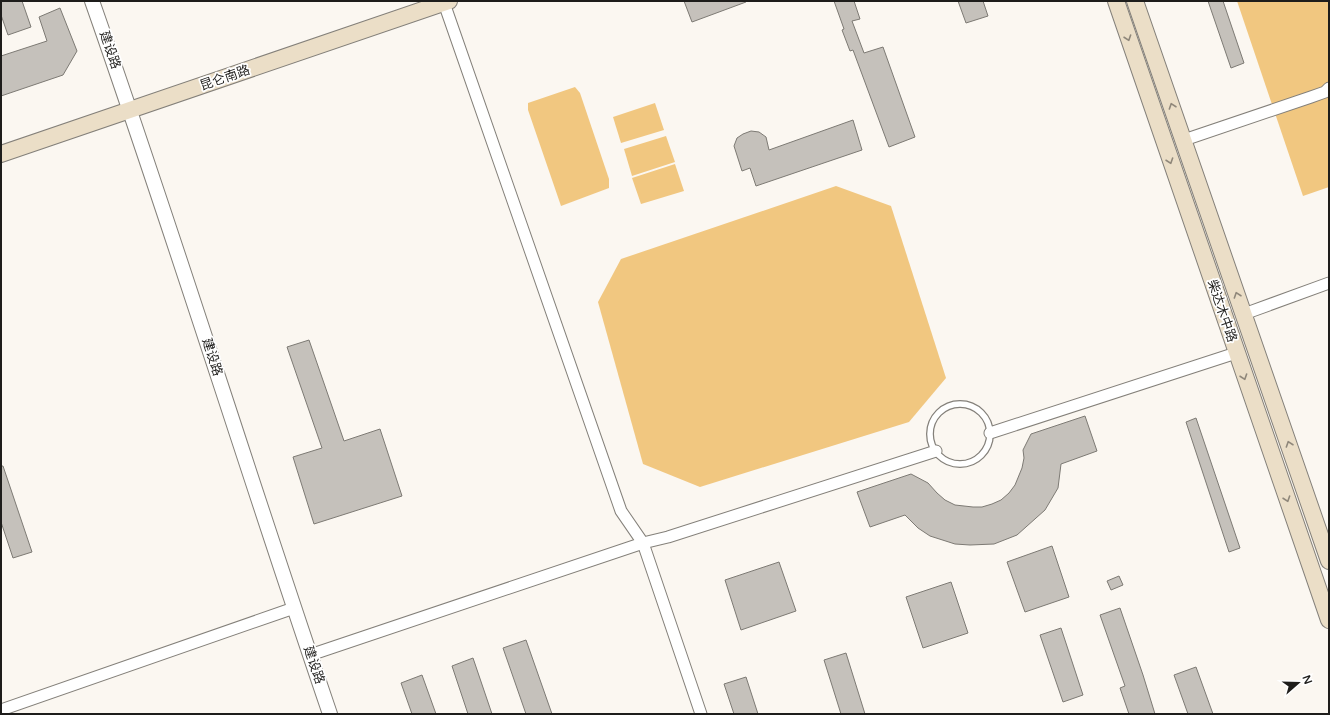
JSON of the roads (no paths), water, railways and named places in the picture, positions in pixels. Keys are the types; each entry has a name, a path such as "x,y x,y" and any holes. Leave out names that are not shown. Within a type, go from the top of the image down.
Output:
{"main road":[{"name":"柴达木中路","path":"1116,1 1329,620"},
{"name":"柴达木中路","path":"1136,1 1329,561"},
{"name":"昆仑南路","path":"1,154 131,111 446,2"}],"street":[{"name":"建设路","path":"92,1 131,111 330,714"},
{"path":"446,2 621,511 643,543 701,714"},
{"path":"1184,140 1328,91"},
{"path":"1244,314 1329,283"},
{"path":"990,433 1236,352"},
{"path":"310,655 643,543 668,537 936,451"},
{"path":"1,710 294,608"}],"lane":[{"path":"962,403 974,406 984,414 989,424 990,433 988,448 981,457 970,463 958,464 947,461 938,454 932,443 930,432 933,420 940,411 951,405 962,403"}]}
